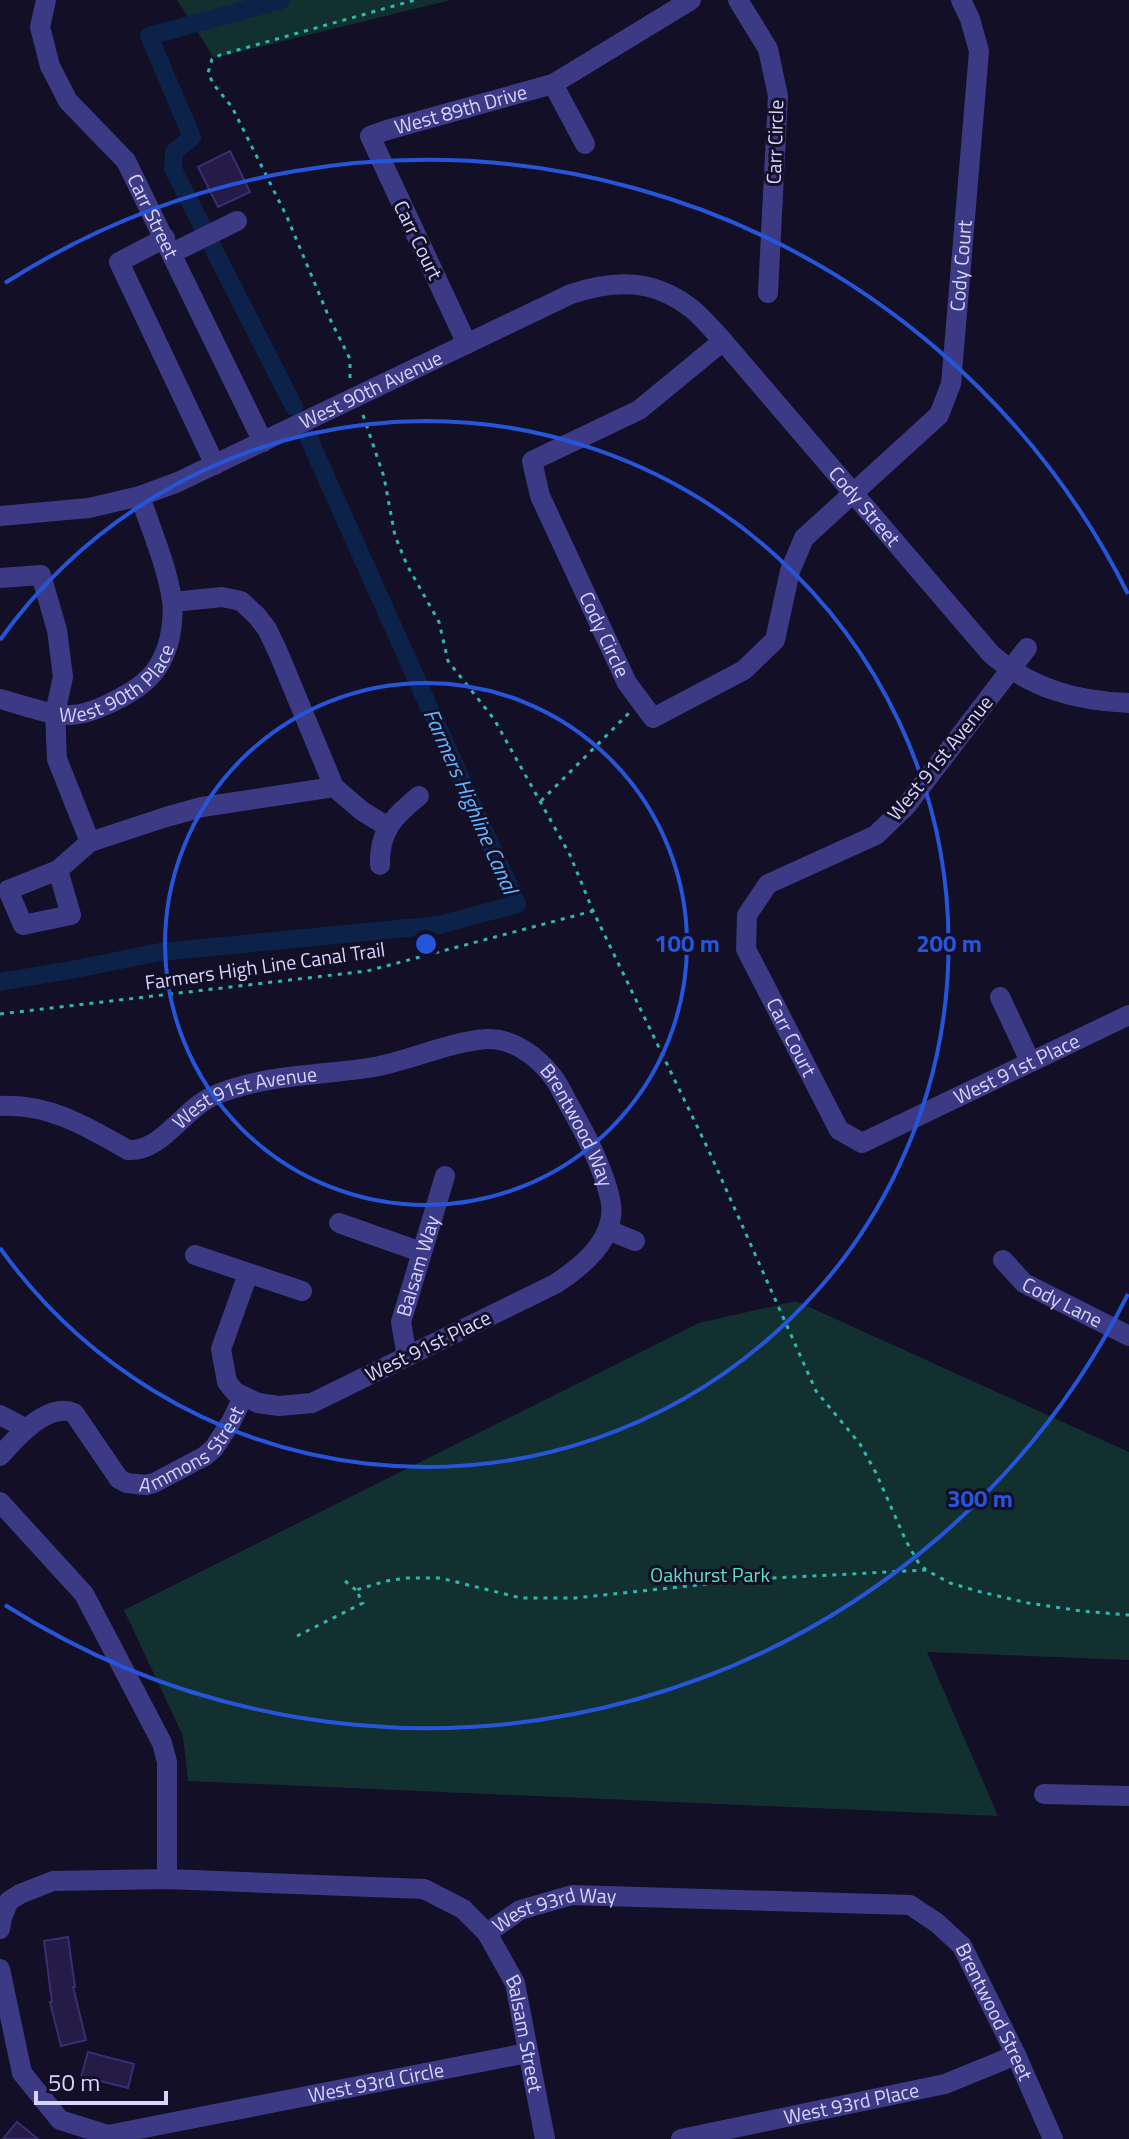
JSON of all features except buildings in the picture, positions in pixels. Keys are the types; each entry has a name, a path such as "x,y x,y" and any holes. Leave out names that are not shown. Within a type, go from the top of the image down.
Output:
{"street":[{"name":"Carr Street","path":"46,0 40,27 50,66 68,101 126,161 263,442"},
{"name":"West 89th Drive","path":"370,136 553,84 691,0"},
{"name":"Carr Circle","path":"738,0 768,49 778,96 768,293"},
{"name":"Cody Court","path":"853,493 939,415 951,384 979,51 961,0"},
{"name":"West 89th Drive","path":"553,84 585,144"},
{"name":"Carr Court","path":"370,136 467,344"},
{"path":"215,465 119,262 203,238 237,221"},
{"name":"West 90th Avenue","path":"0,516 89,508 140,496 178,482 571,294 596,286 620,283 671,295 693,310 723,341"},
{"name":"Cody Street","path":"723,341 991,654 1010,670"},
{"name":"Cody Circle","path":"640,701 627,683 540,496 532,461 639,410 723,341"},
{"path":"640,701 653,718 744,670 775,640 790,571 804,538 853,493"},
{"name":"West 90th Place","path":"0,699 74,715 93,711 120,698 141,685 159,667 167,649 173,602 140,496"},
{"path":"0,578 41,575 57,630 63,677 55,713 57,759 90,842"},
{"path":"173,602 222,597 241,601 257,616 278,652 334,787 362,811 388,827"},
{"name":"West 91st Avenue","path":"747,915 768,884 876,835 907,805 1027,648"},
{"path":"1010,670 1059,693 1100,702 1129,703"},
{"path":"58,870 90,842 202,807 334,787"},
{"path":"380,865 380,849 388,827 419,796"},
{"name":"Carr Court","path":"747,915 746,949 839,1130 862,1143"},
{"path":"1000,997 1030,1061"},
{"name":"West 91st Place","path":"862,1143 1129,1015"},
{"name":"West 91st Avenue","path":"0,1106 48,1110 128,1150 136,1150 155,1143 193,1108 210,1097 257,1081 374,1067 462,1043 489,1039 508,1041"},
{"name":"Brentwood Way","path":"508,1041 524,1049 553,1077 577,1118 605,1178 612,1208 603,1238"},
{"name":"Balsam Way","path":"407,1357 401,1322 445,1176"},
{"path":"339,1223 421,1252"},
{"path":"603,1238 635,1241"},
{"name":"West 91st Place","path":"243,1397 279,1406 312,1403 555,1284 574,1272 603,1238"},
{"path":"195,1255 302,1291"},
{"name":"Cody Lane","path":"1003,1260 1024,1283 1129,1336"},
{"name":"Ammons Street","path":"0,1456 25,1428 58,1411 67,1410 74,1413 119,1479 127,1483 154,1483 205,1456 223,1437 243,1397 227,1382 221,1349 248,1274"},
{"path":"0,1415 25,1428"},
{"path":"0,1502 84,1594 162,1743 167,1762 167,1879 53,1881 4,1897 0,1929"},
{"path":"1044,1794 1129,1796"},
{"name":"West 93rd Way","path":"167,1879 424,1889 463,1909 487,1933 520,1910 572,1895 910,1905"},
{"name":"Brentwood Street","path":"910,1905 937,1923 962,1946 1053,2139"},
{"name":"Balsam Street","path":"487,1933 515,1983 545,2139"},
{"name":"West 93rd Circle","path":"0,1969 5,2016 22,2073 60,2120 108,2135 527,2053"},
{"name":"West 93rd Place","path":"681,2139 945,2084 1016,2055"}],"path":[{"path":"349,384 350,359 280,203 232,107 208,73 209,64 220,55 415,0"},
{"path":"362,411 384,477 395,536 407,565 439,622 448,661 494,719 570,855 593,911 709,1151 816,1391 860,1444 918,1562 926,1570 964,1587 1028,1603 1129,1615"},
{"path":"541,801 640,701"},
{"name":"Farmers High Line Canal Trail","path":"0,1014 367,971 593,911"},
{"path":"356,1590 407,1578 440,1578 521,1598 575,1598 755,1579 926,1570"},
{"path":"297,1636 363,1603 356,1590 345,1581"}],"green space":[{"path":"177,0 451,0 214,58"},
{"name":"Oakhurst Park","path":"796,1301 1129,1452 1129,1660 927,1652 998,1816 188,1781 183,1736 124,1610 699,1323"}],"waterway":[{"name":"Farmers Highline Canal","path":"281,0 149,36 192,137 174,152 173,169 294,407"},
{"name":"Farmers Highline Canal","path":"0,982 160,952 439,925 517,904 309,439"}]}
